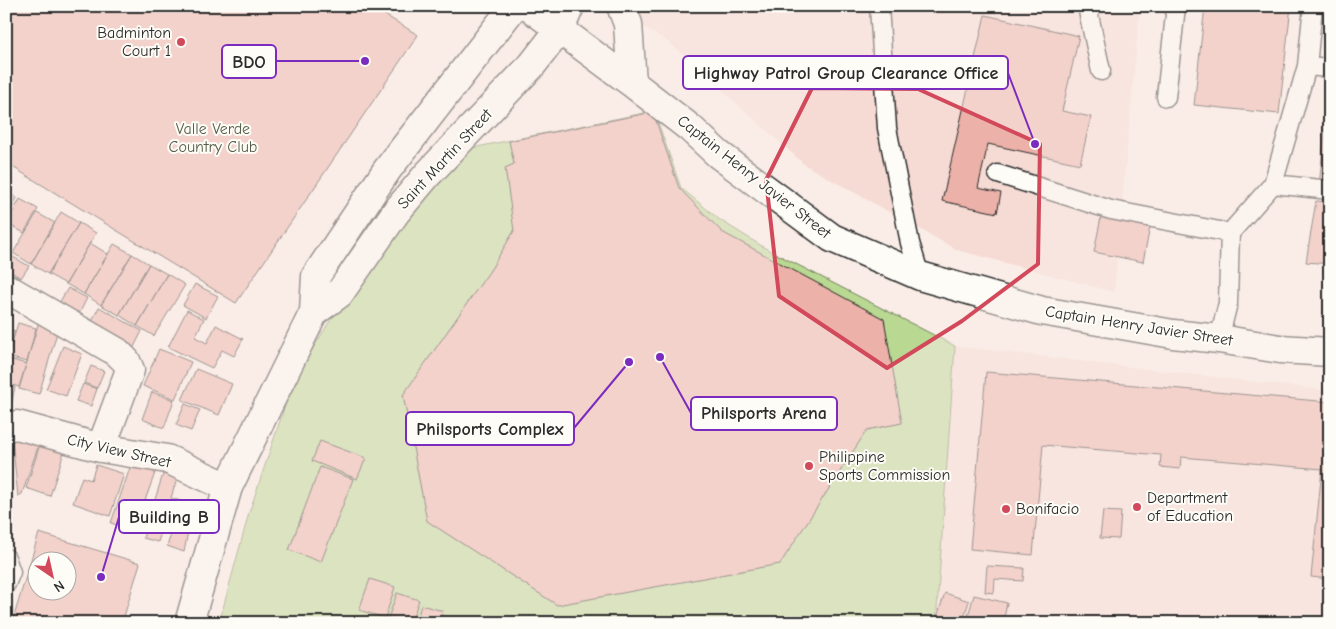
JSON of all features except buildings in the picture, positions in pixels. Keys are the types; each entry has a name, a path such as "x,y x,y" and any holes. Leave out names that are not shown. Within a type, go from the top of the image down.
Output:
{"street":[{"name":"Saint Martin Street","path":"189,623 228,487 314,312 316,276 387,170 514,6"},
{"name":"Captain Henry Javier Street","path":"528,6 565,18 632,83 690,128 718,154 832,238 920,276 1042,310 1173,334 1219,338 1280,349 1330,352"},
{"path":"621,6 628,24 632,83"},
{"name":"Saint Martin Street","path":"314,312 339,294 396,212 427,174 532,65 565,18"},
{"path":"6,288 117,352 126,361 130,370 101,448"},
{"name":"City View Street","path":"6,427 17,425 101,448 167,459 228,487"}],"lane":[{"path":"879,6 887,128 910,243 920,276"},
{"path":"1087,6 1102,71"},
{"path":"1166,97 1176,6"},
{"path":"1219,338 1228,303 1230,233 1273,184 1307,66 1313,6"},
{"path":"1307,66 1330,68"},
{"path":"998,174 1111,210 1230,233"},
{"path":"1273,184 1330,190"},
{"path":"6,558 10,572 6,584"}],"highlighted area":[{"path":"812,88 918,89 1040,144 1038,264 962,321 887,368 779,296 766,180"}],"shaded area":[{"path":"611,6 1140,6 1114,292 957,250 805,165 671,44"},
{"name":"Department of Education","path":"955,346 1330,391 1330,623 936,623"}],"green space":[{"path":"654,111 681,188 720,220 765,248 955,346 936,623 219,623 249,513 294,379 346,295 462,150"}],"place":[{"name":"Badminton Court 1","path":"181,42"},
{"name":"BDO","path":"365,61"},
{"name":"Highway Patrol Group Clearance Office","path":"1035,144"},
{"name":"Philsports Arena","path":"660,357"},
{"name":"Philsports Complex","path":"629,362"},
{"name":"Philippine Sports Commission","path":"809,466"},
{"name":"Department of Education","path":"1137,507"},
{"name":"Bonifacio","path":"1006,509"},
{"name":"Building B","path":"101,577"}],"park label":[{"name":"Valle Verde Country Club","path":"213,138"}]}
